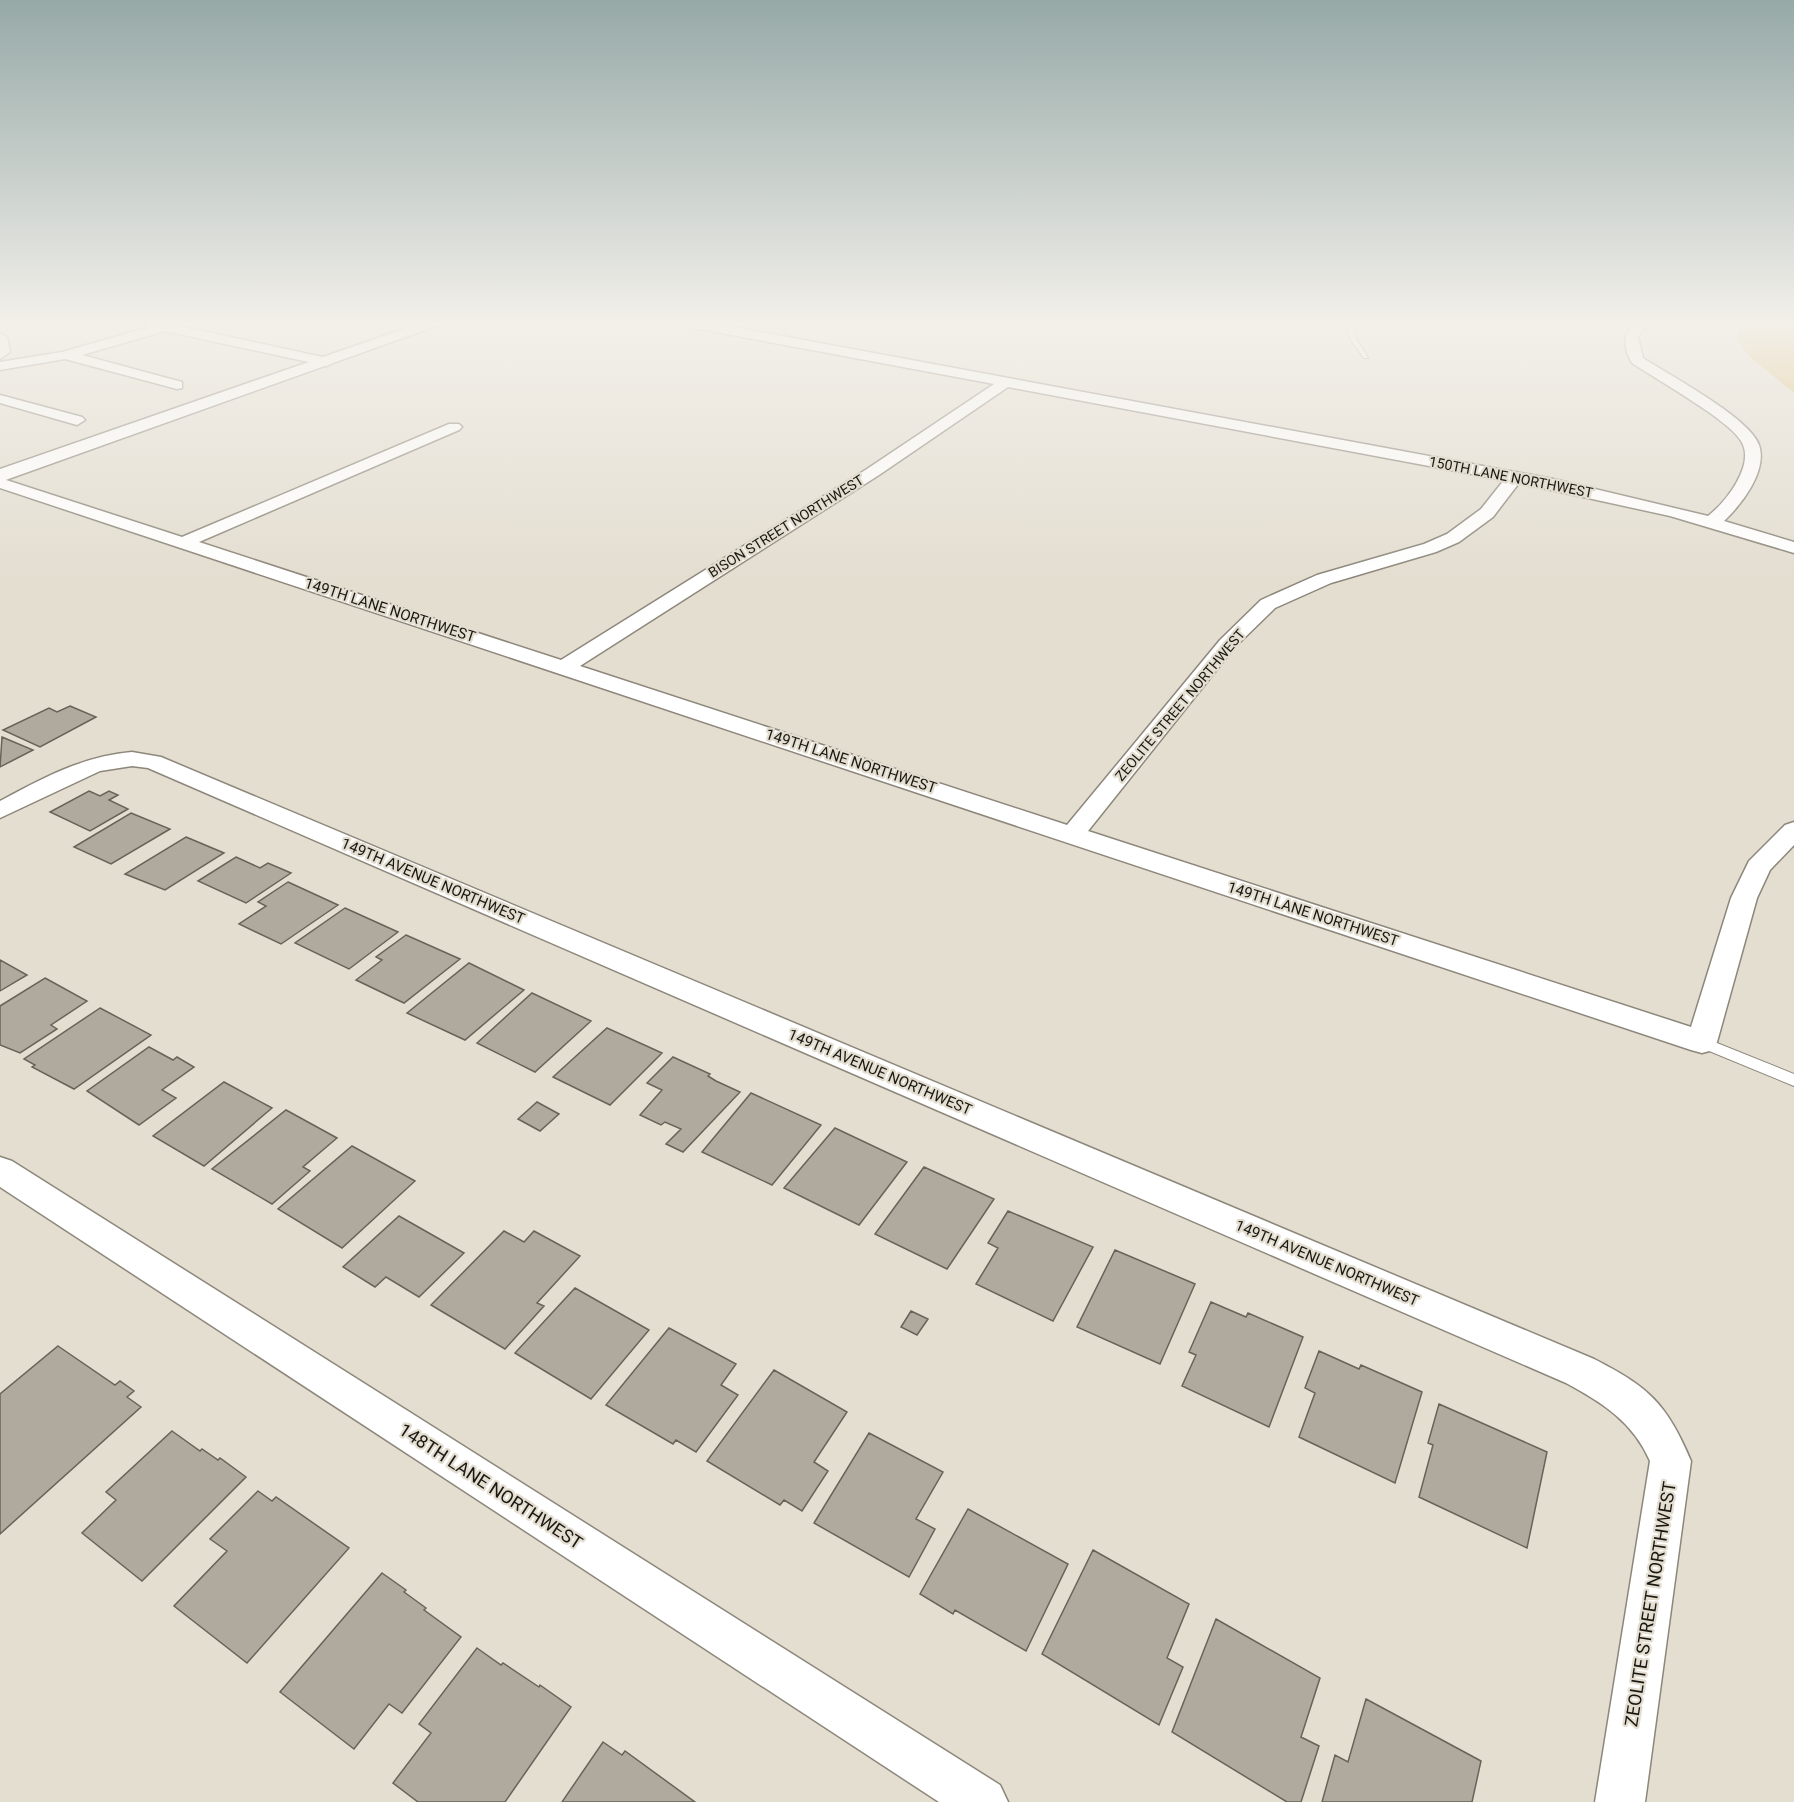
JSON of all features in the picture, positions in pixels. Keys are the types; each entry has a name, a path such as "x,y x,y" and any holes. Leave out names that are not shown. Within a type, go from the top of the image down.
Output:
{"main road":[{"path":"0,476 195,408"}],"street":[{"path":"33,408 77,420"},
{"name":"BISON STREET NORTHWEST","path":"564,667 873,472 967,408"},
{"name":"150TH LANE NORTHWEST","path":"1146,408 1627,500 1712,522 1794,548"},
{"path":"1711,408 1735,424 1752,446 1752,458 1747,475 1724,514 1712,522"},
{"path":"185,542 454,427"},
{"name":"ZEOLITE STREET NORTHWEST","path":"1073,834 1227,644 1268,604 1324,579 1430,548 1453,538 1488,513 1515,477"},
{"name":"149TH LANE NORTHWEST","path":"0,483 1702,1042"},
{"name":"149TH AVENUE NORTHWEST","path":"0,811 79,770 105,760 137,758 153,762 1580,1371 1615,1389 1645,1412"},
{"path":"1702,1042 1744,898 1758,867 1794,830"},
{"name":"148TH LANE NORTHWEST","path":"0,1170 983,1802"},
{"name":"ZEOLITE STREET NORTHWEST","path":"1620,1802 1671,1461 1661,1438 1645,1412"}],"lane":[{"path":"1702,1042 1794,1080"}],"building":[{"path":"70,706 96,717 40,747 3,730 49,708 57,712"},
{"path":"2,737 33,750 0,767"},
{"path":"89,791 100,796 109,791 118,795 109,800 128,809 90,831 50,812"},
{"path":"131,813 170,829 111,864 74,847"},
{"path":"186,837 224,853 165,890 125,874"},
{"path":"236,857 260,868 268,863 291,873 246,903 198,881"},
{"path":"288,882 338,905 281,944 239,924 266,906 258,902"},
{"path":"345,908 398,932 349,969 295,943"},
{"path":"406,935 460,959 404,1003 356,980 382,960 376,957"},
{"path":"0,960 27,975 0,991"},
{"path":"469,963 524,990 465,1040 407,1013"},
{"path":"45,978 87,1001 51,1025 57,1029 20,1053 0,1045 0,1006"},
{"path":"532,993 591,1021 535,1072 477,1043"},
{"path":"100,1008 151,1035 74,1089 32,1067 35,1065 24,1059"},
{"path":"607,1028 662,1053 610,1105 553,1077"},
{"path":"149,1047 173,1060 177,1057 194,1067 162,1090 176,1098 139,1125 87,1091"},
{"path":"673,1057 710,1074 708,1076 716,1081 740,1092 683,1152 666,1144 681,1129 665,1122 661,1125 640,1115 662,1090 647,1083"},
{"path":"224,1082 272,1108 204,1166 153,1136"},
{"path":"751,1093 821,1125 772,1185 702,1152"},
{"path":"537,1102 559,1114 540,1131 518,1119"},
{"path":"286,1110 337,1138 303,1167 310,1171 272,1204 212,1169"},
{"path":"835,1128 907,1162 859,1225 784,1188"},
{"path":"352,1146 415,1181 342,1248 278,1209"},
{"path":"924,1167 994,1199 947,1269 875,1234"},
{"path":"1008,1211 1093,1247 1053,1321 976,1284 998,1248 988,1243"},
{"path":"399,1216 464,1253 419,1297 386,1277 375,1287 343,1267"},
{"path":"504,1231 524,1242 534,1231 580,1256 537,1303 544,1306 505,1349 431,1305"},
{"path":"1115,1250 1195,1284 1160,1364 1077,1327"},
{"path":"575,1288 649,1330 591,1399 515,1353"},
{"path":"1211,1302 1246,1317 1248,1313 1303,1337 1269,1427 1182,1386 1196,1355 1189,1352"},
{"path":"911,1311 928,1319 917,1335 901,1327"},
{"path":"669,1328 736,1364 721,1385 738,1395 696,1452 676,1440 673,1444 606,1405"},
{"path":"58,1346 115,1385 120,1381 134,1391 127,1397 141,1407 0,1534 0,1394"},
{"path":"1319,1351 1359,1369 1361,1365 1422,1392 1395,1483 1299,1437 1315,1393 1305,1388"},
{"path":"774,1370 847,1412 814,1462 828,1471 802,1511 784,1500 780,1505 707,1461"},
{"path":"1439,1404 1547,1452 1527,1548 1419,1497 1433,1445 1428,1443"},
{"path":"172,1431 200,1451 202,1449 218,1460 220,1458 246,1477 142,1581 82,1533 116,1500 106,1492"},
{"path":"869,1433 943,1472 916,1519 935,1529 909,1577 814,1523"},
{"path":"258,1491 272,1501 276,1497 349,1548 247,1663 174,1606 227,1551 210,1539"},
{"path":"968,1509 1068,1564 1026,1651 955,1610 953,1614 920,1594"},
{"path":"1093,1550 1189,1604 1167,1658 1183,1667 1159,1725 1042,1654"},
{"path":"382,1573 406,1590 404,1592 426,1608 424,1610 461,1637 402,1713 389,1704 354,1749 280,1692"},
{"path":"1216,1619 1320,1678 1301,1737 1319,1746 1301,1802 1287,1802 1172,1732"},
{"path":"477,1648 501,1665 503,1663 539,1687 540,1685 571,1707 505,1802 418,1802 393,1783 431,1733 419,1724"},
{"path":"1366,1699 1481,1761 1472,1802 1322,1802 1335,1755 1348,1762"},
{"path":"603,1742 622,1755 625,1751 695,1802 562,1802"}]}
